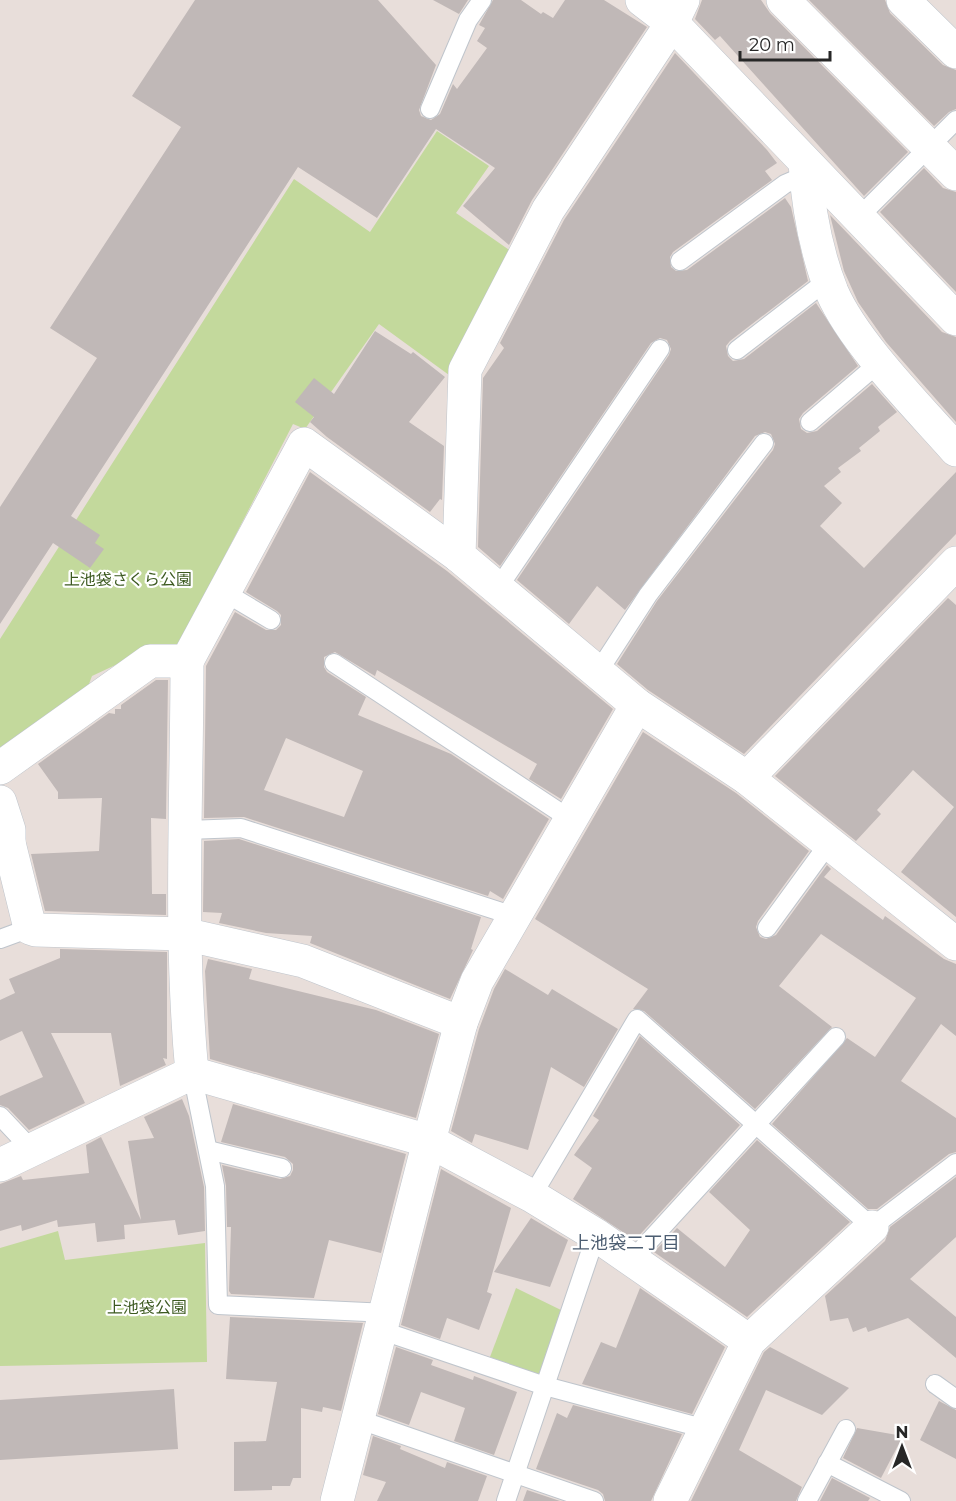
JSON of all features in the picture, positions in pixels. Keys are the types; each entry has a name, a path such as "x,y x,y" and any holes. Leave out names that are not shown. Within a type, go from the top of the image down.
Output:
{"street":[{"path":"642,0 678,12 806,169 858,218 956,320"},
{"path":"783,0 956,174"},
{"path":"903,0 956,52"},
{"path":"459,556 465,370 548,210 678,12"},
{"path":"806,169 810,211 833,293 863,341 956,450"},
{"path":"192,1073 186,1012 184,934 187,661 304,444 459,556 637,705 747,778 956,944"},
{"path":"747,778 953,571"},
{"path":"0,768 150,661 187,661"},
{"path":"338,1501 429,1141 462,1023 477,981 637,705"},
{"path":"0,802 9,830 4,844 15,933 36,930 184,934 303,961 462,1023"},
{"path":"0,1165 192,1073 429,1141 532,1196 596,1235 749,1341"},
{"path":"670,1501 749,1341 873,1227"}],"lane":[{"path":"430,109 468,20 482,0"},
{"path":"858,218 956,120"},
{"path":"680,261 806,169"},
{"path":"737,350 829,279"},
{"path":"498,588 660,349"},
{"path":"810,422 880,362"},
{"path":"598,672 648,596 764,443"},
{"path":"224,592 271,620"},
{"path":"334,663 570,819"},
{"path":"186,830 241,828 514,916"},
{"path":"767,928 829,843"},
{"path":"532,1196 637,1019 873,1227 956,1163"},
{"path":"632,1260 836,1037"},
{"path":"192,1073 215,1186 218,1305 385,1322 545,1386 706,1429"},
{"path":"0,1116 33,1151"},
{"path":"208,1150 282,1168"},
{"path":"506,1501 596,1235"},
{"path":"935,1384 956,1399"},
{"path":"360,1420 594,1501"},
{"path":"807,1501 846,1429"},
{"path":"827,1463 901,1501"}],"green space":[{"name":"上池袋さくら公園","path":"437,131 489,166 456,213 515,254 449,375 379,324 305,429 293,424 175,652 139,654 92,676 84,697 0,750 0,639 294,179 370,232"},
{"name":"上池袋公園","path":"58,1231 65,1260 205,1243 207,1362 0,1366 0,1248"},
{"path":"516,1288 563,1311 541,1376 490,1357"}],"building":[{"path":"195,0 378,0 436,65 419,110 421,116 431,120 440,114 453,84 457,89 487,48 477,41 485,28 479,25 493,0 521,0 541,14 543,12 553,18 565,0 604,0 647,27 532,200 509,245 463,206 495,168 436,129 377,218 298,167 71,516 100,535 95,543 104,549 90,568 53,543 0,624 0,507 97,358 50,328 181,127 132,96"},
{"path":"433,0 468,0 459,14"},
{"path":"702,0 761,0 770,13 908,152 864,196 720,36 715,40 695,19"},
{"path":"809,0 885,0 890,13 943,65 956,70 956,109 949,112 934,126"},
{"path":"675,53 777,163 765,171 772,180 673,252 670,257 671,267 676,271 687,270 785,198 791,207 808,281 730,341 726,346 728,356 733,361 744,359 816,303 858,366 803,413 799,419 801,429 807,433 817,431 872,384 897,412 878,427 880,431 859,448 861,451 838,468 841,472 824,486 842,503 820,526 864,568 956,472 956,534 744,754 648,690 617,664 657,601 773,450 775,444 771,434 765,432 755,436 625,610 597,586 569,624 517,580 669,355 671,349 667,340 660,338 651,343 500,566 478,547 483,378 504,348 500,343 564,220"},
{"path":"924,168 943,188 956,192 956,292 880,212"},
{"path":"830,215 942,332 956,337 956,422 886,342 858,302 844,271"},
{"path":"375,331 411,354 413,352 445,377 409,422 444,446 442,500 440,499 430,512 327,437 310,422 314,417 295,402 314,378 334,394"},
{"path":"310,472 447,571 613,709 561,799 529,779 537,764 377,670 375,676 335,652 324,657 324,667 327,672 366,697 358,715 451,754 549,819 503,899 490,891 488,896 244,817 204,818 206,666 235,612 266,630 276,630 281,625 281,615 277,611 246,592","holes":["286,738 363,771 344,817 264,790"]},
{"path":"948,598 956,605 956,917 901,872 954,807 913,770 877,810 881,814 856,841 775,776"},
{"path":"156,680 168,680 166,819 151,818 152,894 166,894 166,915 45,911 31,854 99,851 102,798 58,799 58,792 38,764 109,713 115,714 115,709 121,709 121,705"},
{"path":"643,732 736,793 809,851 758,921 756,927 760,937 766,939 776,935 827,865 831,869 824,877 883,920 885,916 944,959 956,964 956,1036 941,1024 901,1081 956,1118 956,1152 949,1154 877,1209 868,1209 772,1124 847,1038 875,1057 916,998 821,934 779,986 832,1027 755,1109 644,1011 633,1009 648,989 535,919"},
{"path":"239,839 481,917 471,949 473,950 450,999 310,943 312,936 266,933 219,923 222,913 203,912 204,841"},
{"path":"60,949 167,952 167,1059 163,1058 166,1065 120,1086 111,1033 51,1033 85,1103 29,1130 8,1108 0,1105 0,1096 43,1077 22,1031 0,1041 0,1000 15,993 9,979 60,958"},
{"path":"208,959 252,969 249,979 376,1010 439,1034 416,1118 210,1059 205,971"},
{"path":"505,969 548,995 552,989 618,1029 584,1087 551,1067 528,1150 475,1134 472,1143 451,1131 479,1029 494,989"},
{"path":"640,1036 740,1125 635,1240 573,1199 592,1168 574,1155 599,1120 593,1116"},
{"path":"182,1099 189,1116 204,1187 205,1231 178,1235 175,1220 124,1225 125,1239 97,1242 95,1223 58,1227 57,1220 22,1231 21,1225 0,1231 0,1184 21,1176 23,1180 89,1173 86,1145 101,1137 141,1220 128,1141 154,1138 144,1117"},
{"path":"233,1104 406,1154 381,1253 329,1240 314,1298 231,1294 229,1291 231,1227 227,1227 226,1186 222,1165 280,1179 290,1176 293,1170 293,1164 285,1157 221,1142"},
{"path":"757,1140 850,1222 747,1317 654,1252 677,1228 725,1267 750,1230 709,1192"},
{"path":"441,1169 511,1208 487,1292 492,1294 479,1330 447,1318 440,1339 401,1325"},
{"path":"956,1177 956,1237 910,1279 956,1317 956,1358 908,1318 868,1332 866,1327 853,1332 848,1318 830,1321 825,1296 885,1241 890,1227"},
{"path":"531,1218 568,1240 550,1287 494,1272"},
{"path":"640,1288 725,1347 692,1414 582,1384 601,1342 616,1348"},
{"path":"230,1317 363,1323 341,1411 323,1407 322,1412 301,1408 301,1478 293,1478 290,1486 272,1486 272,1490 234,1491 234,1442 266,1441 277,1382 226,1379"},
{"path":"396,1347 433,1360 431,1365 473,1380 474,1376 517,1392 494,1455 454,1441 465,1408 421,1392 409,1425 378,1414"},
{"path":"770,1347 849,1388 822,1415 766,1390 739,1450 802,1487 796,1501 691,1501 764,1352"},
{"path":"174,1389 178,1449 0,1460 0,1400"},
{"path":"939,1401 956,1410 956,1459 920,1440"},
{"path":"573,1405 682,1434 651,1501 605,1501 603,1494 598,1490 536,1469 557,1413 567,1418"},
{"path":"857,1428 903,1436 881,1478 843,1458"},
{"path":"373,1436 401,1446 400,1449 445,1468 447,1462 487,1476 478,1501 377,1501 386,1482 363,1475"},
{"path":"832,1478 870,1498 868,1501 820,1501"},
{"path":"527,1490 560,1501 523,1501"}],"district":[{"name":"上池袋二丁目","path":"626,1243"}]}
